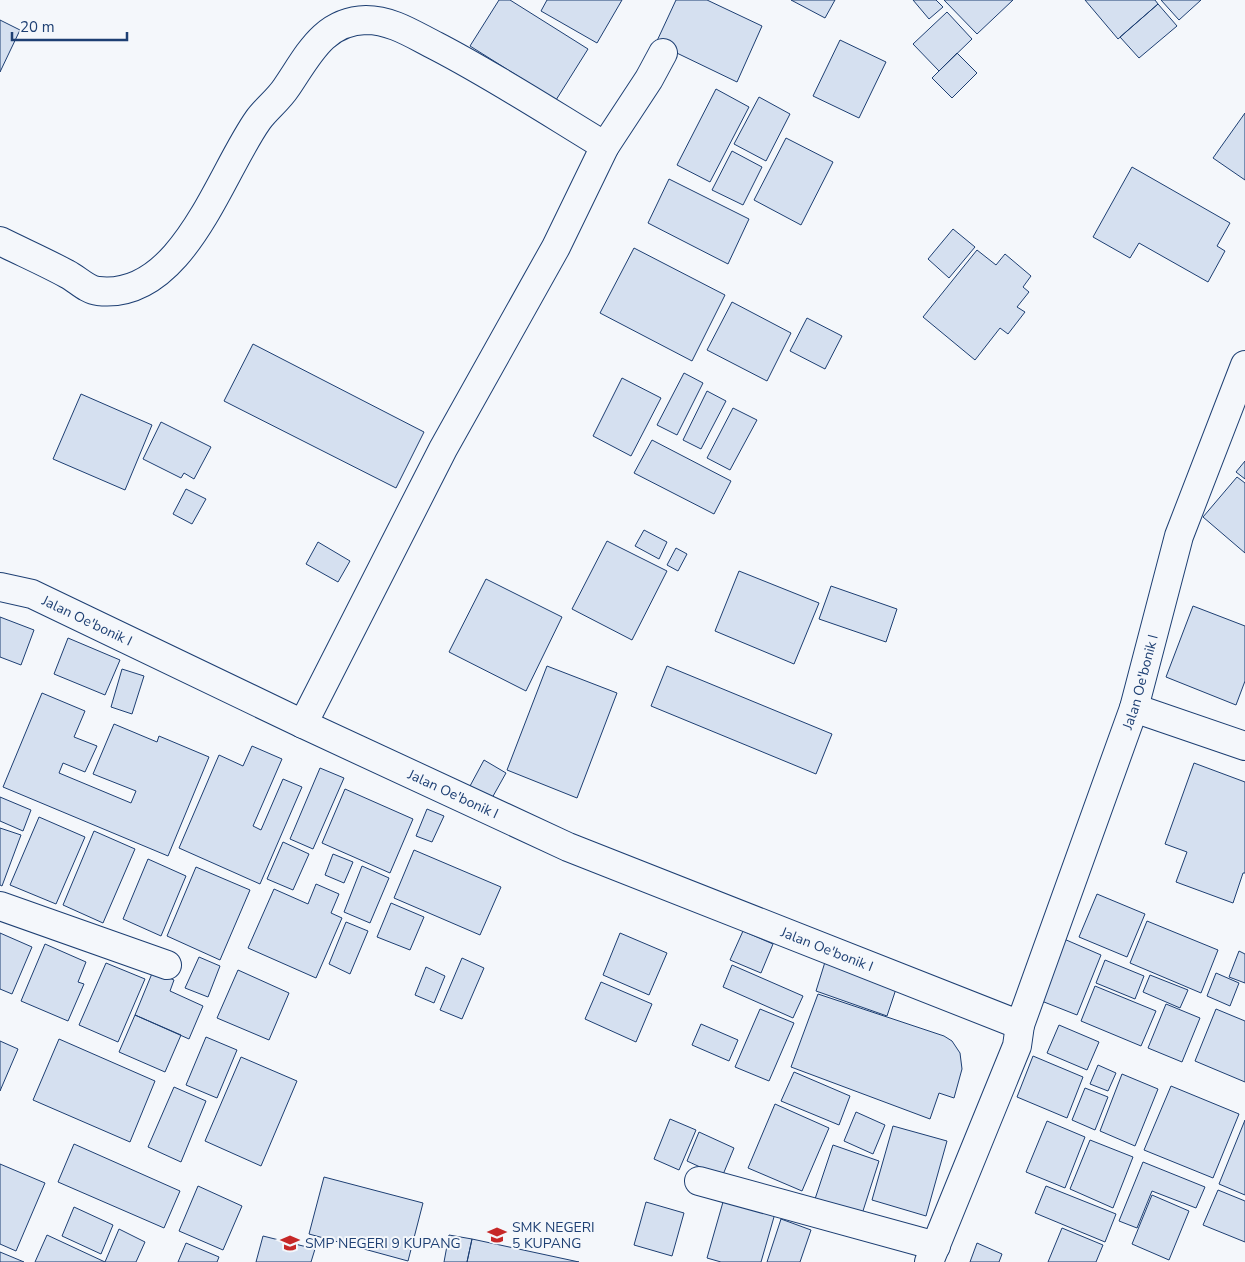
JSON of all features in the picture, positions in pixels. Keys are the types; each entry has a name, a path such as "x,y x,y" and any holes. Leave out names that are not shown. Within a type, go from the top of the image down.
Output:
{"street":[{"path":"0,241 69,274 95,291 116,292 132,288 154,276 178,255 258,120 285,90 309,53 328,31 346,23 367,20 397,26 472,64 606,146"},
{"path":"303,724 401,534 420,492 556,247 606,146 649,79 663,53"},
{"name":"Jalan Oe'bonik I","path":"0,587 32,594 303,724 568,847 1020,1025 1134,708 1179,536 1243,373"},
{"path":"1134,708 1245,746"},
{"path":"0,906 167,965"},
{"path":"699,1181 933,1254 1016,1046 1020,1025"}],"building":[{"path":"499,0 510,0 588,49 556,100 470,46"},
{"path":"547,0 622,0 597,43 541,11"},
{"path":"676,0 707,0 762,26 737,82 656,43"},
{"path":"791,0 835,0 825,18"},
{"path":"913,0 936,0 943,7 929,19"},
{"path":"944,0 1013,0 977,34"},
{"path":"1085,0 1155,0 1158,4 1118,39"},
{"path":"1161,0 1201,0 1179,20"},
{"path":"1158,4 1177,26 1139,58 1120,37"},
{"path":"947,12 972,39 939,71 913,44"},
{"path":"0,20 20,30 0,72"},
{"path":"840,40 886,62 859,118 813,96"},
{"path":"957,53 977,73 952,98 932,78"},
{"path":"716,89 749,107 710,182 677,165"},
{"path":"759,97 790,114 766,161 734,144"},
{"path":"1245,113 1245,180 1213,158"},
{"path":"786,138 833,162 801,225 754,200"},
{"path":"732,151 762,167 743,205 712,190"},
{"path":"1132,167 1230,223 1217,246 1225,251 1208,282 1139,243 1130,258 1093,237"},
{"path":"669,179 749,219 728,264 648,223"},
{"path":"953,229 975,247 949,278 928,259"},
{"path":"634,248 725,295 692,361 600,313"},
{"path":"977,250 996,265 1005,254 1031,276 1023,287 1029,292 1017,307 1025,312 1008,334 1000,328 975,360 923,317"},
{"path":"732,302 791,333 767,381 707,350"},
{"path":"807,318 842,336 825,369 790,351"},
{"path":"253,344 424,432 396,488 224,401"},
{"path":"684,373 703,383 677,435 657,425"},
{"path":"622,378 661,398 631,456 593,436"},
{"path":"707,391 726,401 701,449 683,440"},
{"path":"81,394 152,425 125,490 53,459"},
{"path":"733,408 757,420 730,470 707,458"},
{"path":"161,422 211,447 194,479 184,473 181,478 143,459"},
{"path":"652,440 731,481 714,514 634,473"},
{"path":"1245,461 1245,479 1236,472"},
{"path":"1237,477 1245,483 1245,553 1203,517"},
{"path":"186,489 206,499 192,524 173,514"},
{"path":"644,530 667,542 659,559 635,546"},
{"path":"607,541 667,571 632,640 572,609"},
{"path":"318,542 350,561 338,582 306,564"},
{"path":"676,548 687,554 678,571 667,565"},
{"path":"739,571 819,603 794,664 715,631"},
{"path":"486,579 562,617 526,691 449,652"},
{"path":"831,586 897,609 886,642 819,619"},
{"path":"1193,606 1245,626 1245,681 1236,705 1166,677"},
{"path":"0,617 34,630 21,665 0,657"},
{"path":"68,638 120,660 105,695 54,674"},
{"path":"547,666 617,693 577,798 507,770"},
{"path":"667,666 832,734 816,774 651,706"},
{"path":"122,669 144,676 132,714 111,707"},
{"path":"42,693 85,711 74,737 97,746 85,772 63,763 59,773 131,803 136,791 93,774 114,724 157,742 159,736 209,757 168,856 3,787"},
{"path":"252,746 282,759 253,826 261,830 283,779 302,787 260,884 179,848 219,755 243,766"},
{"path":"484,760 506,773 492,798 470,786"},
{"path":"1194,763 1245,782 1245,873 1243,873 1233,903 1176,882 1187,852 1165,844"},
{"path":"320,768 344,778 313,849 290,839"},
{"path":"345,789 413,819 390,873 322,843"},
{"path":"0,797 31,810 23,831 0,821"},
{"path":"427,809 444,816 432,842 416,836"},
{"path":"39,817 85,837 56,904 10,885"},
{"path":"0,828 21,835 2,886 0,885"},
{"path":"94,831 135,849 103,923 63,905"},
{"path":"283,842 309,854 293,890 267,879"},
{"path":"414,850 501,887 480,935 394,898"},
{"path":"333,854 353,862 344,883 325,875"},
{"path":"148,859 186,876 161,936 123,919"},
{"path":"362,866 389,878 370,923 344,912"},
{"path":"196,867 250,890 220,960 167,936"},
{"path":"316,884 339,894 331,913 342,918 316,978 248,948 274,889 308,904"},
{"path":"1097,894 1145,914 1127,957 1079,937"},
{"path":"391,903 424,917 410,950 377,937"},
{"path":"1147,921 1218,950 1201,993 1130,963"},
{"path":"346,922 368,931 350,974 329,964"},
{"path":"743,931 773,944 761,973 730,960"},
{"path":"0,933 32,947 12,994 0,989"},
{"path":"620,933 667,953 649,995 603,975"},
{"path":"1064,939 1101,955 1077,1015 1039,1000"},
{"path":"45,944 86,962 78,982 84,984 68,1021 21,1001"},
{"path":"1239,951 1245,954 1245,983 1229,977"},
{"path":"199,957 220,966 208,997 185,988"},
{"path":"462,958 484,968 462,1019 440,1010"},
{"path":"1105,960 1144,976 1135,999 1096,983"},
{"path":"825,962 897,986 887,1016 816,991"},
{"path":"106,963 145,979 118,1042 79,1025"},
{"path":"732,965 803,996 793,1018 723,987"},
{"path":"426,967 445,976 434,1003 415,995"},
{"path":"238,970 289,993 269,1040 217,1018"},
{"path":"153,971 174,980 170,991 203,1006 189,1039 135,1015"},
{"path":"1216,973 1239,983 1230,1006 1207,996"},
{"path":"1150,975 1188,990 1180,1008 1143,992"},
{"path":"601,982 652,1004 636,1042 585,1019"},
{"path":"1095,986 1156,1011 1141,1046 1081,1021"},
{"path":"818,994 944,1036 952,1041 960,1053 962,1069 954,1098 939,1093 930,1119 791,1067"},
{"path":"1166,1004 1200,1018 1182,1062 1148,1048"},
{"path":"760,1009 794,1023 769,1081 735,1067"},
{"path":"1216,1009 1245,1021 1245,1082 1195,1061"},
{"path":"135,1015 181,1035 165,1072 119,1052"},
{"path":"701,1024 738,1040 729,1061 692,1045"},
{"path":"1059,1025 1099,1042 1087,1070 1047,1053"},
{"path":"206,1037 237,1050 217,1098 186,1085"},
{"path":"59,1039 155,1081 130,1142 33,1100"},
{"path":"0,1041 18,1049 0,1091"},
{"path":"1033,1056 1083,1077 1067,1118 1017,1097"},
{"path":"241,1057 297,1081 261,1166 205,1141"},
{"path":"1098,1065 1116,1073 1108,1091 1090,1084"},
{"path":"794,1072 850,1096 839,1125 781,1101"},
{"path":"1122,1074 1158,1089 1135,1146 1100,1131"},
{"path":"1171,1086 1239,1114 1213,1178 1144,1150"},
{"path":"174,1087 206,1101 181,1162 148,1147"},
{"path":"1085,1088 1108,1097 1095,1130 1072,1120"},
{"path":"775,1104 829,1128 802,1191 748,1168"},
{"path":"856,1112 885,1125 873,1154 844,1141"},
{"path":"670,1119 696,1130 679,1170 654,1159"},
{"path":"1245,1120 1245,1195 1219,1184"},
{"path":"1047,1121 1085,1137 1065,1188 1026,1172"},
{"path":"893,1126 947,1141 926,1216 872,1200"},
{"path":"699,1132 734,1148 722,1177 687,1161"},
{"path":"1090,1140 1133,1157 1113,1208 1070,1189"},
{"path":"74,1144 180,1191 164,1228 58,1182"},
{"path":"833,1145 879,1161 862,1214 815,1199"},
{"path":"1143,1162 1205,1187 1196,1208 1152,1191 1137,1228 1119,1221"},
{"path":"0,1164 45,1183 16,1251 0,1244"},
{"path":"324,1177 423,1203 408,1261 309,1234"},
{"path":"198,1186 242,1206 223,1250 179,1231"},
{"path":"1046,1186 1116,1214 1105,1242 1035,1213"},
{"path":"1218,1190 1245,1201 1245,1242 1203,1225"},
{"path":"725,1195 776,1210 761,1262 721,1262 707,1258"},
{"path":"1152,1195 1189,1211 1169,1260 1132,1244"},
{"path":"646,1202 684,1213 672,1256 634,1245"},
{"path":"74,1207 113,1225 101,1254 62,1236"},
{"path":"781,1219 811,1230 800,1262 767,1262"},
{"path":"1062,1228 1103,1245 1096,1262 1048,1262"},
{"path":"119,1229 145,1242 136,1262 105,1262"},
{"path":"47,1235 105,1262 35,1262"},
{"path":"449,1235 472,1239 467,1262 444,1262"},
{"path":"263,1236 315,1249 311,1262 256,1262"},
{"path":"472,1239 579,1262 467,1262"},
{"path":"186,1243 219,1257 217,1262 178,1262"},
{"path":"977,1243 1002,1254 999,1262 970,1262"},
{"path":"0,1252 24,1262 0,1262"}],"place":[{"name":"SMK NEGERI 5 KUPANG","path":"497,1235"},
{"name":"SMP NEGERI 9 KUPANG","path":"290,1243"}]}
